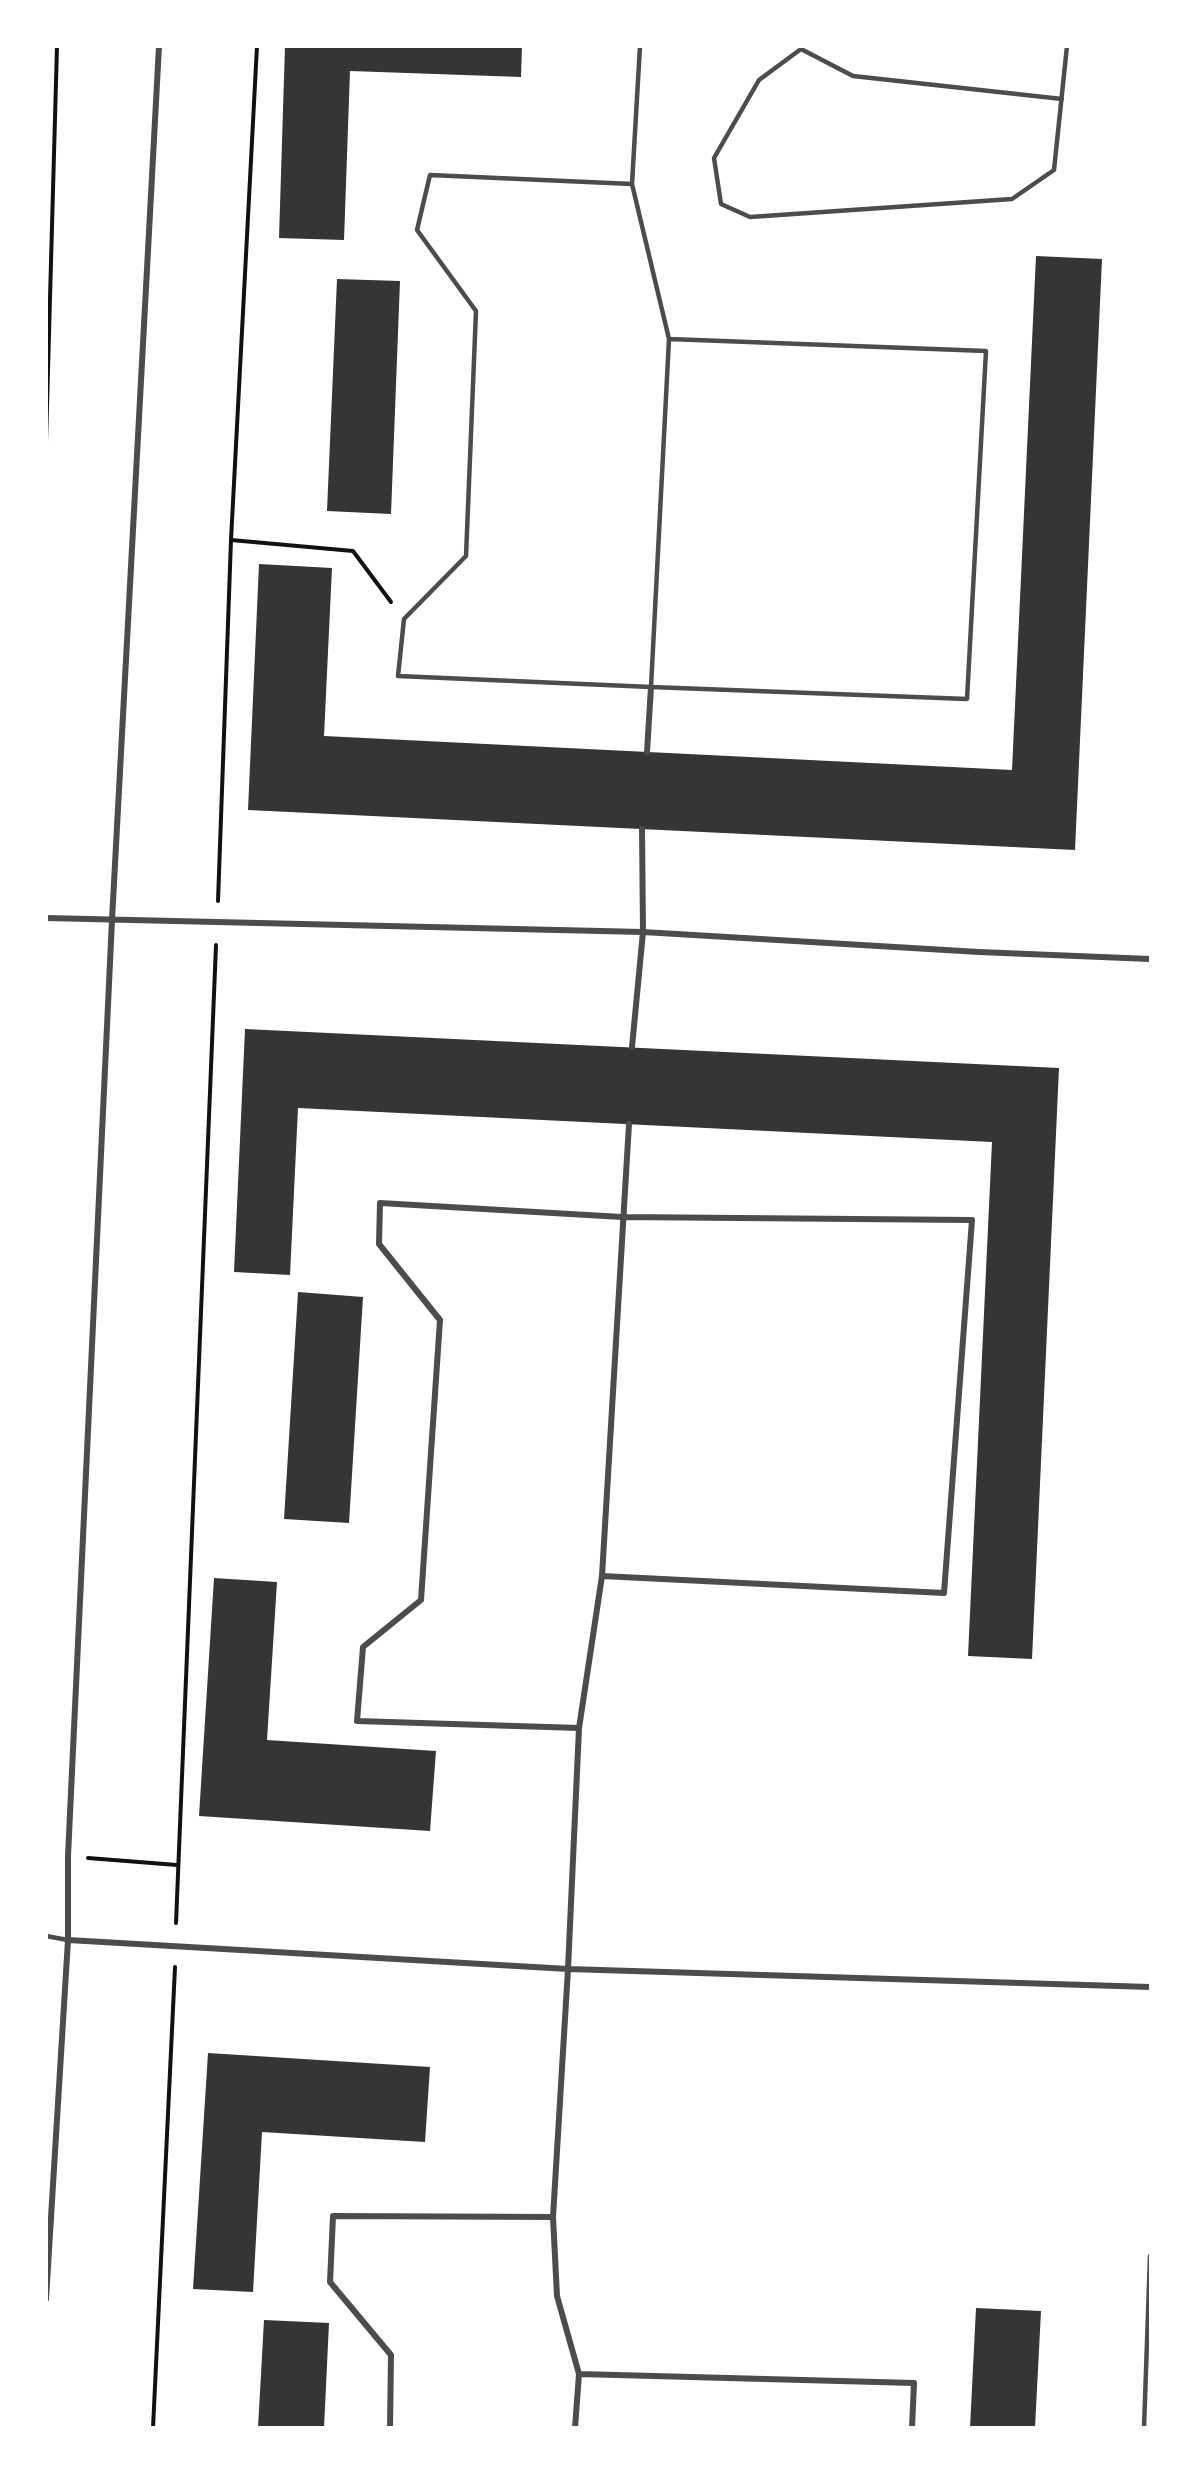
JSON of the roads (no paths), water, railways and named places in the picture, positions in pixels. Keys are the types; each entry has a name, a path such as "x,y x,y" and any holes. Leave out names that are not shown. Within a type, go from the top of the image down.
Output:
{"street":[{"path":"46,2299 68,1940 68,1856 112,920 159,46"},
{"path":"647,752 651,687"},
{"path":"632,1047 643,932 642,829"},
{"path":"46,918 643,932 1150,959"},
{"path":"575,2427 579,2374 557,2296 553,2217 579,1728 602,1576 629,1124"},
{"path":"579,1728 357,1721 363,1647 421,1600 440,1320 379,1244 380,1203 622,1217 972,1220 944,1593 602,1576"},
{"path":"68,1940 568,1968 1150,1987"},
{"path":"390,2427 391,2355 330,2282 333,2216 553,2217"},
{"path":"579,2374 914,2383 912,2427"}],"lane":[{"path":"640,46 632,184 669,339 651,687"},
{"path":"1062,99 853,76 801,48 759,80 714,158 721,204 750,218 1012,199 1053,170 1062,99 1067,46"},
{"path":"632,184 430,175 417,230 476,311 466,556 404,619 398,676 968,699 986,351 669,339"},
{"path":"46,1936 68,1940"},
{"path":"1144,2427 1150,2256"}]}
